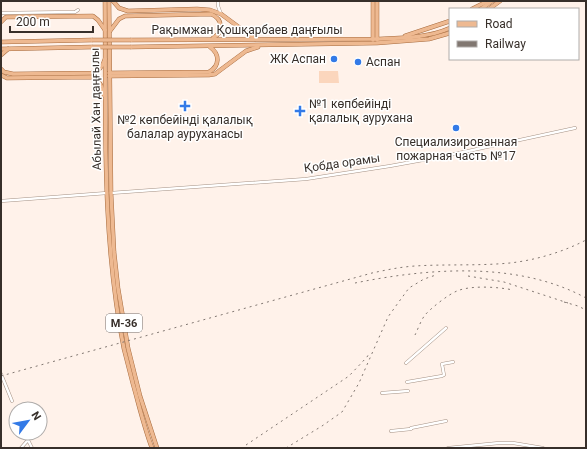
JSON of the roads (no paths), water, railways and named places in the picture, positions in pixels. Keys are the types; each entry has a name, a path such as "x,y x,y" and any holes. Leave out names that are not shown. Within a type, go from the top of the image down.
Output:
{"main road":[{"name":"Абылай Хан даңғылы","path":"105,1 109,74 109,193"},
{"name":"Абылай Хан даңғылы","path":"108,1 106,99 109,193"},
{"path":"112,1 119,8 128,11 210,10 221,14 256,39"},
{"path":"373,1 375,41"},
{"path":"375,41 377,1"},
{"path":"474,8 488,1"},
{"path":"483,8 492,1"},
{"path":"490,8 500,1"},
{"path":"1,22 6,17 93,16 107,31 119,19 125,16 211,14 220,22 220,30 215,37 208,39"},
{"path":"401,38 449,21"},
{"name":"Рақымжан Қошқарбаев даңғылы","path":"2,41 256,39 375,41 431,34 449,28"},
{"name":"Рақымжан Қошқарбаев даңғылы","path":"1,49 263,45 429,39 449,33"},
{"path":"109,74 215,74 246,51 263,45"},
{"path":"109,74 209,72 217,63 218,56 209,46"},
{"path":"1,55 10,49"},
{"path":"1,69 4,72 13,74 92,73 97,71 103,65 106,54"},
{"path":"1,75 7,78 93,77 101,84 106,99"},
{"name":"M-36","path":"109,193 111,252 124,350 137,400 152,448"},
{"name":"M-36","path":"109,193 122,317 140,396 157,448"}],"street":[{"path":"218,1 221,14"},
{"path":"1,13 75,12 78,10"},
{"name":"Қобда орамы","path":"1,201 306,179 445,156 575,128"},
{"path":"406,363 446,328"},
{"path":"407,382 442,376 444,375 442,364 453,362"},
{"path":"1,374 12,401"},
{"path":"382,394 408,391"},
{"path":"391,431 446,421"},
{"path":"21,448 28,440 32,448"},
{"path":"448,448 513,443 543,448"}],"railway":[{"path":"1,376 372,273 415,266 520,262 559,252 586,240"},
{"path":"355,283 413,274 443,271 473,271 503,273 532,278 560,286 586,298"},
{"path":"286,448 342,412 359,383 388,317 409,288 424,279 436,275"},
{"path":"468,276 504,282 568,303"},
{"path":"415,335 425,315 445,298 457,291 477,287 493,287 513,290"},
{"path":"564,302 586,310"},
{"path":"246,445 349,376 370,352"}],"place":[{"name":"ЖК Аспан","path":"334,59"},
{"name":"Аспан","path":"358,62"},
{"name":"№2 көпбейінді қалалық балалар ауруханасы","path":"185,106"},
{"name":"№1 көпбейінді қалалық аурухана","path":"300,111"},
{"name":"Специализированная пожарная часть №17","path":"456,128"}]}
